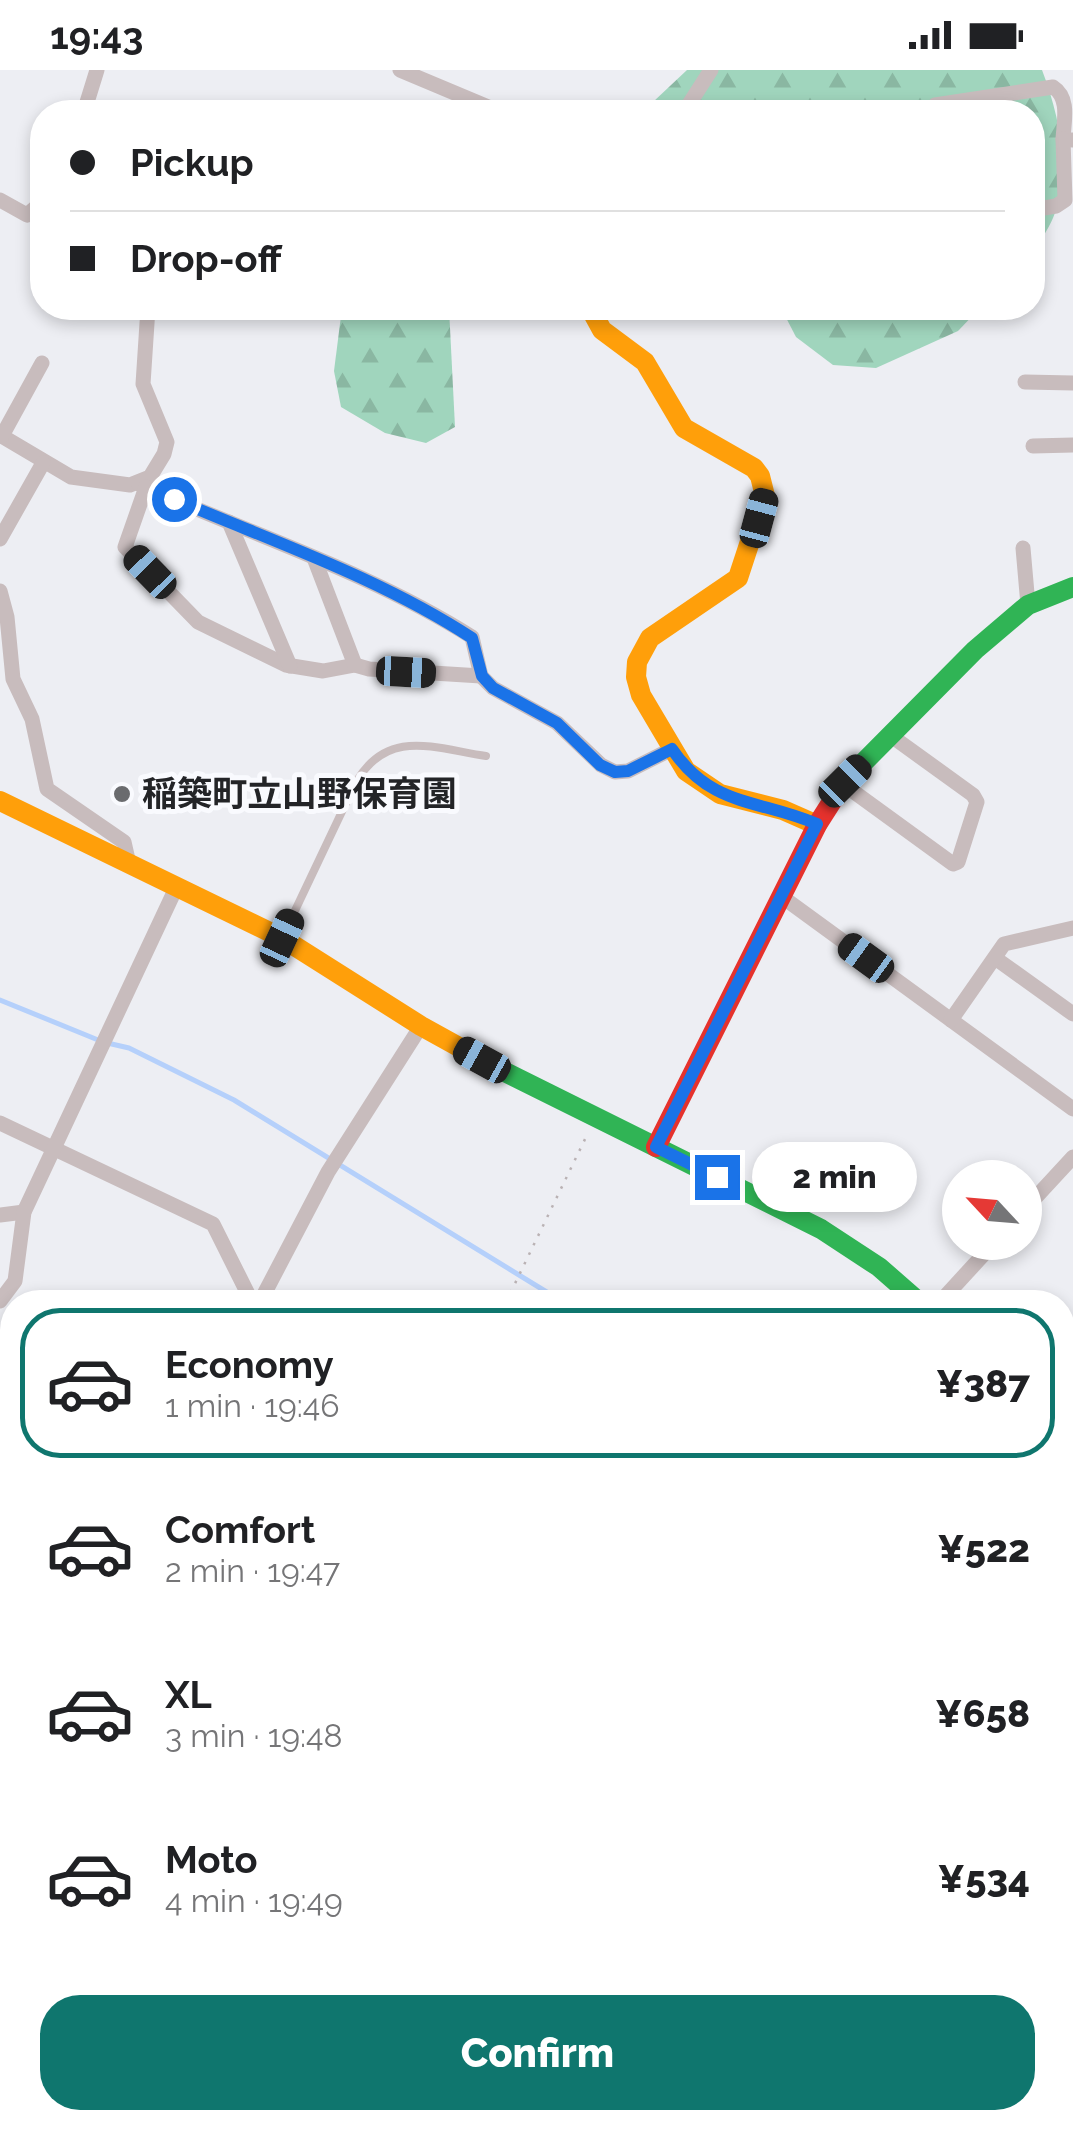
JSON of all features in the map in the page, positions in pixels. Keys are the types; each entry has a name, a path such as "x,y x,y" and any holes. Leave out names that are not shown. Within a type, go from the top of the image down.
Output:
{"street":[{"path":"88,100 97,70"},
{"path":"400,70 471,100"},
{"path":"692,100 712,70"},
{"path":"970,100 1053,88 1060,92 1068,139 1065,200 1045,208"},
{"path":"0,200 30,213"},
{"path":"147,320 143,384 167,442 164,454 142,486 125,547 198,622 290,666 324,671 355,666 482,676"},
{"path":"597,320 602,330 645,362 684,428 754,468 765,496 738,578 650,638 637,662 636,677 642,694 672,749 698,782 720,794 783,810 817,824"},
{"path":"42,364 1,436 43,462 72,477 142,486 355,575 472,638 482,676 493,688 557,723 600,765 615,772 628,771 672,749"},
{"path":"1025,382 1073,382"},
{"path":"1033,446 1073,445"},
{"path":"0,539 43,462"},
{"path":"229,522 290,666"},
{"path":"1023,548 1028,606"},
{"path":"314,558 355,666"},
{"path":"656,1147 817,824 843,784 974,650 1028,606 1073,587"},
{"path":"0,590 7,617 6,676 32,719 47,789 124,842 129,864"},
{"path":"843,784 953,864 958,862 977,802 973,795 890,735"},
{"path":"0,801 282,938 421,1026 595,1118 821,1229 880,1267 906,1290"},
{"path":"8,1290 15,1281 24,1212 176,888"},
{"path":"780,896 1073,1109"},
{"path":"951,1020 1004,944 1073,928"},
{"path":"994,958 1073,1014"},
{"path":"266,1290 328,1172 421,1026"},
{"path":"0,1123 213,1224 246,1290"},
{"path":"1042,1191 1073,1157"},
{"path":"0,1216 24,1212"},
{"path":"951,1290 978,1260"}],"lane":[{"path":"282,938 356,782 378,753 399,745 486,756"}],"path":[{"path":"512,1290 595,1118"}],"green space":[{"path":"687,70 1042,70 1061,144 1059,201 1045,232 1045,100 655,100"},
{"path":"340,320 450,320 455,427 426,443 385,433 341,407 334,371"},
{"path":"787,320 969,320 958,331 876,368 833,365 796,337"}],"waterway":[{"path":"0,1000 103,1042 129,1048 234,1100 543,1290"}],"traffic: fast":[{"path":"856,770 975,650 1028,605 1073,587"},
{"path":"497,1068 821,1229 879,1267 905,1290"}],"traffic: slow":[{"path":"597,320 602,330 645,362 684,428 754,468 765,496 738,578 650,638 637,662 641,695 686,771 720,794 783,810 817,825"},
{"path":"0,801 282,938 421,1026 497,1068"}],"traffic: jam":[{"path":"656,1147 817,825 856,770"}],"place":[{"name":"稲築町立山野保育園","path":"122,794"}],"route":[{"path":"174,499 355,575 452,625 472,638 482,676 493,688 557,723 600,765 615,772 628,771 672,749 698,782 720,794 783,810 817,824 656,1147 717,1177"}]}
